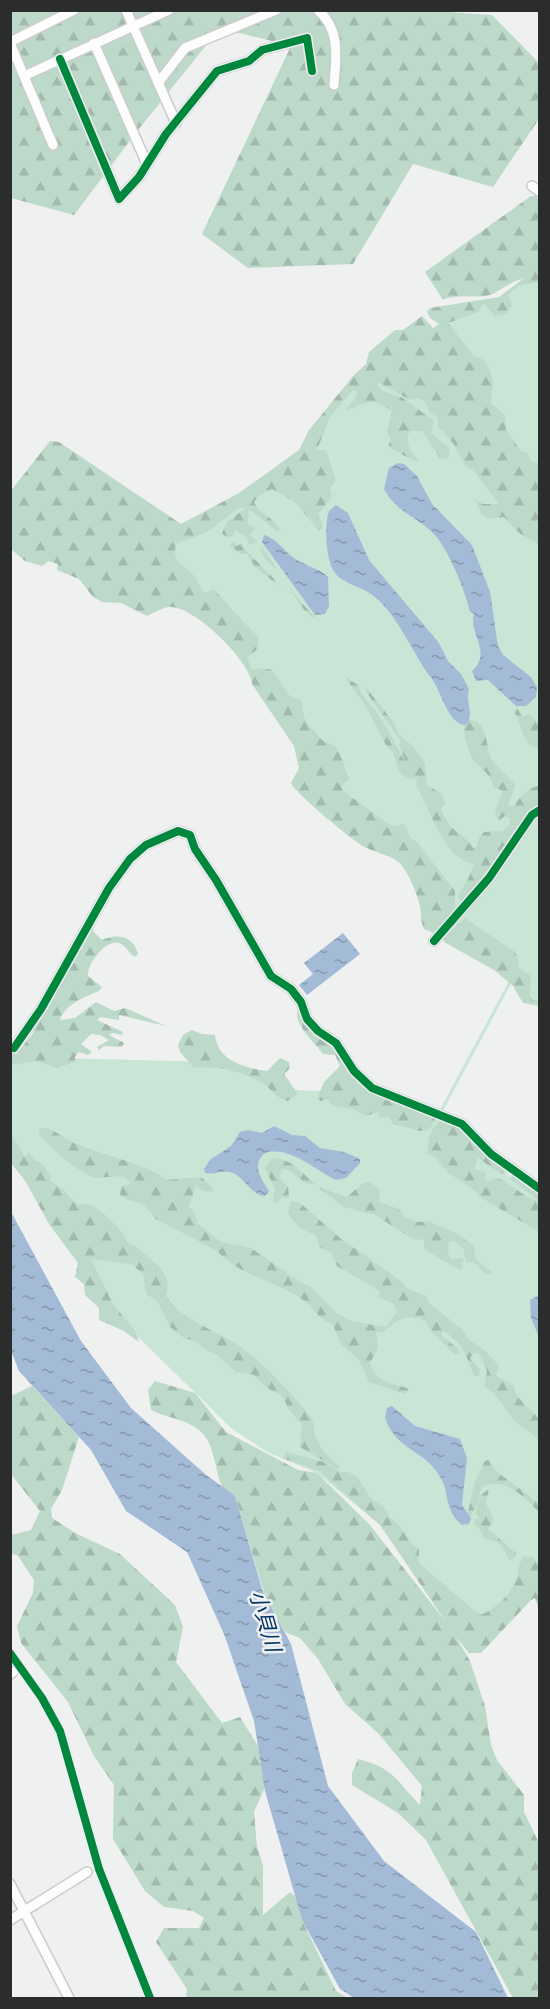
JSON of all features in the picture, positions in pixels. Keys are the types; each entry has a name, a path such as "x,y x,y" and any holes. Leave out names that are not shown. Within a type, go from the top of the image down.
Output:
{"street":[{"path":"53,145 10,42 74,10"},
{"path":"126,10 176,123"},
{"path":"24,76 169,10"},
{"path":"158,83 185,48 276,10"},
{"path":"318,10 327,18 335,33 334,85"},
{"path":"60,59 119,198 139,177 176,123 217,71 249,61 262,50 307,38 312,71"},
{"path":"94,43 147,164"},
{"path":"434,941 489,878 532,815 540,810"},
{"path":"14,1048 41,1009 109,888 130,859 146,845 178,831 190,835 195,849 216,880 271,976 291,989 318,1032 342,1049 363,1081 372,1088 462,1124 491,1154 540,1189"},
{"path":"10,1920 87,1872"},
{"path":"10,1884 69,1998"}],"green space":[{"path":"416,10 492,15 539,63 539,119 493,187 413,164 353,264 248,268 202,234 291,46 220,28 138,130 74,215 11,198 10,11"},
{"path":"531,196 536,196 540,201 539,282 519,286 508,294 512,305 506,314 495,316 484,304 478,312 448,323 474,356 484,360 489,367 493,382 491,403 505,415 506,430 521,451 527,452 531,461 539,463 539,544 519,533 504,517 489,519 482,515 475,499 483,504 499,504 473,470 465,465 453,443 439,427 437,417 430,413 425,402 418,398 410,400 380,383 377,385 383,391 403,398 434,421 431,433 450,449 448,459 440,458 422,431 410,431 407,440 411,451 420,462 388,446 391,440 387,431 392,412 379,403 373,402 344,411 356,397 357,391 352,391 330,417 317,450 326,450 336,480 330,489 332,497 318,514 323,525 319,531 296,503 272,489 261,494 254,502 281,531 276,531 249,509 248,524 255,528 249,535 258,542 249,545 246,537 235,530 233,536 226,538 222,533 227,522 246,508 239,508 207,532 176,544 175,551 177,561 191,572 201,589 205,593 214,589 258,636 258,649 247,657 252,670 263,668 272,670 289,695 301,701 308,724 322,740 335,746 339,751 349,779 341,786 343,791 392,826 404,824 411,838 417,842 455,891 455,910 434,933 424,929 417,896 401,864 357,842 324,816 291,783 299,768 294,746 252,684 242,663 220,636 192,615 179,609 169,607 147,616 121,603 102,602 93,597 79,579 57,570 58,564 49,561 42,566 25,561 11,549 10,492 50,441 59,442 181,524 239,493 299,450 309,430 354,375 366,364 369,352 395,330 403,330 422,316 433,328 439,324 430,318 427,311 430,308 499,297 523,279 490,295 454,297 443,300 425,272"},
{"path":"539,270 539,1003 531,1002 513,980 438,1120 462,1132 487,1160 539,1198 539,1603 535,1596 480,1653 380,1525 317,1473 269,1453 231,1428 128,1327 11,1153 10,1052 17,1057 213,1062 295,1090 367,1093 435,1119 516,968 444,917 396,838 328,798 233,647 141,558 304,455 331,408 376,363 420,354 458,305 499,298"},
{"path":"234,542 237,546 242,543 247,552 278,585 255,567 247,554 241,554 229,545"},
{"path":"262,547 282,575 265,558 261,552"},
{"path":"284,579 297,597 320,620 306,612"},
{"path":"344,676 358,685 383,721 406,763 399,745 401,741 367,693 364,685 395,724 398,734 413,746 425,763 427,785 443,797 445,805 441,808 444,817 473,848 477,847 479,838 484,832 502,831 510,824 510,819 505,816 500,820 497,818 495,811 503,791 493,787 488,775 472,756 467,746 464,729 467,720 474,721 483,729 492,760 515,785 508,806 515,806 525,793 539,786 539,805 527,815 486,873 461,903 458,896 474,863 455,854 446,844 416,786 417,779 407,778 398,770 393,752 387,747 365,705"},
{"path":"517,708 522,716 530,714 539,725 539,748 525,739 514,712"},
{"path":"97,918 93,931 102,940 114,937 124,938 133,943 138,954 135,957 123,945 116,943 110,944 99,952 91,964 88,976 102,987 99,991 71,1005 60,1020 75,1018 96,1002 114,1011 125,1008 166,1026 119,1015 119,1020 100,1017 97,1020 123,1032 122,1035 113,1033 109,1035 124,1043 122,1047 104,1046 99,1050 97,1047 109,1040 100,1035 91,1034 81,1044 92,1052 88,1055 79,1052 75,1057 75,1062 56,1068 37,1061 11,1065 10,1051 16,1055 34,1032 34,1026"},
{"path":"465,918 515,952 519,963 517,966 531,976 530,995 532,1000 539,1001 539,1006 523,1003 513,986 494,970 444,942 443,938"},
{"path":"298,1009 310,1029 338,1051 358,1083 378,1095 436,1118 430,1129 421,1131 394,1125 388,1117 380,1118 378,1112 366,1116 353,1109 333,1106 328,1099 321,1101 317,1099 324,1082 340,1066 335,1055 323,1054 305,1033 297,1015"},
{"path":"192,1030 215,1035 217,1044 226,1057 249,1068 267,1071 280,1058 289,1062 290,1068 284,1074 298,1094 287,1101 279,1098 261,1082 245,1075 219,1068 194,1068 180,1052 178,1045 183,1035"},
{"path":"441,1120 464,1130 489,1158 507,1172 501,1174 478,1158 474,1169 485,1172 485,1179 488,1181 496,1178 501,1180 537,1201 510,1178 513,1176 539,1195 539,1232 480,1197 449,1173 435,1157 428,1154 430,1135"},
{"path":"39,1128 51,1130 79,1145 147,1169 166,1180 201,1177 213,1188 213,1192 203,1191 196,1185 189,1207 194,1211 198,1224 221,1242 251,1248 300,1282 310,1286 337,1313 351,1321 386,1327 397,1312 393,1303 378,1298 380,1291 337,1266 331,1252 320,1248 315,1234 302,1229 296,1223 288,1212 291,1201 300,1203 340,1238 401,1281 406,1288 426,1296 430,1304 462,1329 469,1340 486,1351 499,1366 496,1376 514,1385 516,1395 539,1419 539,1441 517,1423 494,1394 484,1386 487,1371 479,1353 474,1353 470,1358 480,1370 479,1376 474,1376 463,1350 449,1335 443,1331 441,1335 458,1349 459,1353 455,1355 429,1329 426,1321 413,1318 402,1319 382,1333 376,1331 378,1348 370,1363 380,1378 407,1388 409,1391 404,1394 369,1382 360,1361 341,1344 333,1325 302,1300 287,1290 235,1266 217,1251 156,1219 142,1203 128,1200 120,1195 121,1186 132,1184 123,1176 93,1178 67,1162 39,1135"},
{"path":"11,1134 25,1157 29,1153 35,1161 42,1163 50,1176 50,1181 64,1190 76,1204 91,1205 101,1212 113,1222 128,1244 137,1247 160,1268 166,1277 166,1296 174,1306 192,1320 245,1350 279,1382 310,1416 318,1442 326,1454 340,1467 337,1469 300,1447 302,1424 289,1410 283,1397 264,1386 254,1375 236,1372 216,1354 206,1350 195,1341 184,1338 170,1327 157,1301 146,1294 143,1274 131,1264 91,1259 113,1304 136,1332 139,1342 124,1331 99,1320 99,1308 85,1295 84,1284 75,1277 78,1263 49,1224 26,1182 11,1163"},
{"path":"272,1158 291,1163 315,1184 307,1184 287,1169 282,1170 279,1178 288,1187 289,1196 287,1199 282,1197 275,1204 273,1198 275,1189 265,1168"},
{"path":"370,1182 380,1189 379,1202 399,1209 405,1217 417,1222 428,1221 458,1234 474,1246 476,1260 492,1272 492,1275 483,1272 474,1262 466,1262 463,1248 454,1241 449,1241 448,1255 451,1259 464,1258 461,1270 424,1248 424,1240 413,1239 375,1215 344,1207 318,1187 347,1197 363,1183"},
{"path":"155,1381 195,1393 226,1432 298,1470 317,1473 369,1524 446,1622 380,1525 319,1471 283,1458 286,1452 324,1462 340,1472 349,1472 359,1479 370,1497 388,1511 390,1518 419,1549 419,1563 476,1612 483,1614 502,1601 515,1583 520,1562 524,1556 533,1557 539,1567 539,1610 535,1598 531,1600 481,1653 469,1653 456,1637 470,1661 485,1706 491,1745 497,1760 524,1795 524,1812 539,1843 539,1998 513,1998 426,1840 398,1813 352,1785 352,1773 358,1759 388,1772 420,1805 422,1786 378,1733 345,1704 318,1659 300,1638 285,1632 265,1596 235,1496 223,1488 207,1440 192,1425 151,1410 148,1390"},
{"path":"32,1386 79,1437 62,1490 51,1509 52,1518 75,1533 120,1554 175,1605 183,1627 176,1662 222,1723 240,1717 258,1746 265,1787 254,1812 257,1847 263,1866 263,1915 290,1892 296,1897 302,1920 336,1991 348,1998 186,1998 187,1989 156,1942 164,1928 199,1928 204,1918 193,1911 164,1907 145,1891 113,1839 114,1785 94,1756 68,1702 21,1643 17,1626 33,1593 34,1580 18,1556 11,1553 11,1535 31,1530 40,1511 11,1474 10,1394 13,1395"},
{"path":"489,1460 496,1471 539,1503 539,1512 527,1500 505,1485 489,1484 481,1488 478,1504 469,1518 467,1516 475,1482 485,1461"},
{"path":"489,1489 486,1503 494,1521 488,1529 516,1553 513,1559 509,1560 502,1546 495,1541 484,1539 479,1527 473,1525 475,1519 480,1519 476,1514 482,1494"}],"water":[{"path":"398,463 404,464 417,476 432,504 472,545 490,592 498,646 503,655 531,677 537,687 536,697 526,706 516,706 488,680 476,681 472,671 478,664 480,650 474,628 474,614 470,612 454,568 436,536 393,502 384,489 389,468"},
{"path":"336,505 348,513 369,560 439,643 448,661 461,674 469,689 470,717 466,725 454,719 436,685 389,612 371,594 345,581 333,570 327,549 326,532 329,511"},
{"path":"264,535 294,558 328,577 329,606 325,614 315,615 262,542"},
{"path":"343,933 360,954 307,995 299,985 313,974 304,963"},
{"path":"274,1126 292,1135 305,1136 320,1148 344,1152 360,1159 360,1163 346,1178 336,1180 292,1155 274,1151 265,1153 258,1167 269,1191 265,1196 255,1192 240,1177 230,1172 205,1173 204,1169 211,1159 231,1146 240,1132 248,1130 262,1133"},
{"name":"小貝川","path":"10,1210 81,1341 131,1408 205,1474 235,1496 263,1592 291,1644 328,1786 384,1861 476,1932 508,1998 354,1998 340,1989 302,1920 265,1791 254,1721 224,1634 187,1552 126,1511 91,1450 19,1371 10,1348"},
{"path":"540,1295 539,1337 531,1318 530,1300"},
{"path":"392,1406 415,1426 460,1439 467,1458 462,1505 471,1518 469,1524 462,1525 456,1519 449,1506 443,1481 433,1466 403,1444 390,1429 385,1418 387,1408"}],"cycle path":[{"path":"60,59 119,199 139,177 166,134 217,71 249,61 262,50 307,38 312,71"},
{"path":"434,941 489,878 532,815 540,810"},
{"path":"14,1048 41,1009 109,888 130,859 146,845 178,831 190,835 195,849 216,880 271,976 291,989 301,1002 307,1019 318,1031 336,1043 354,1071 372,1088 462,1124 491,1154 540,1189"},
{"path":"10,1653 42,1698 60,1731 99,1869 150,1998"}]}
